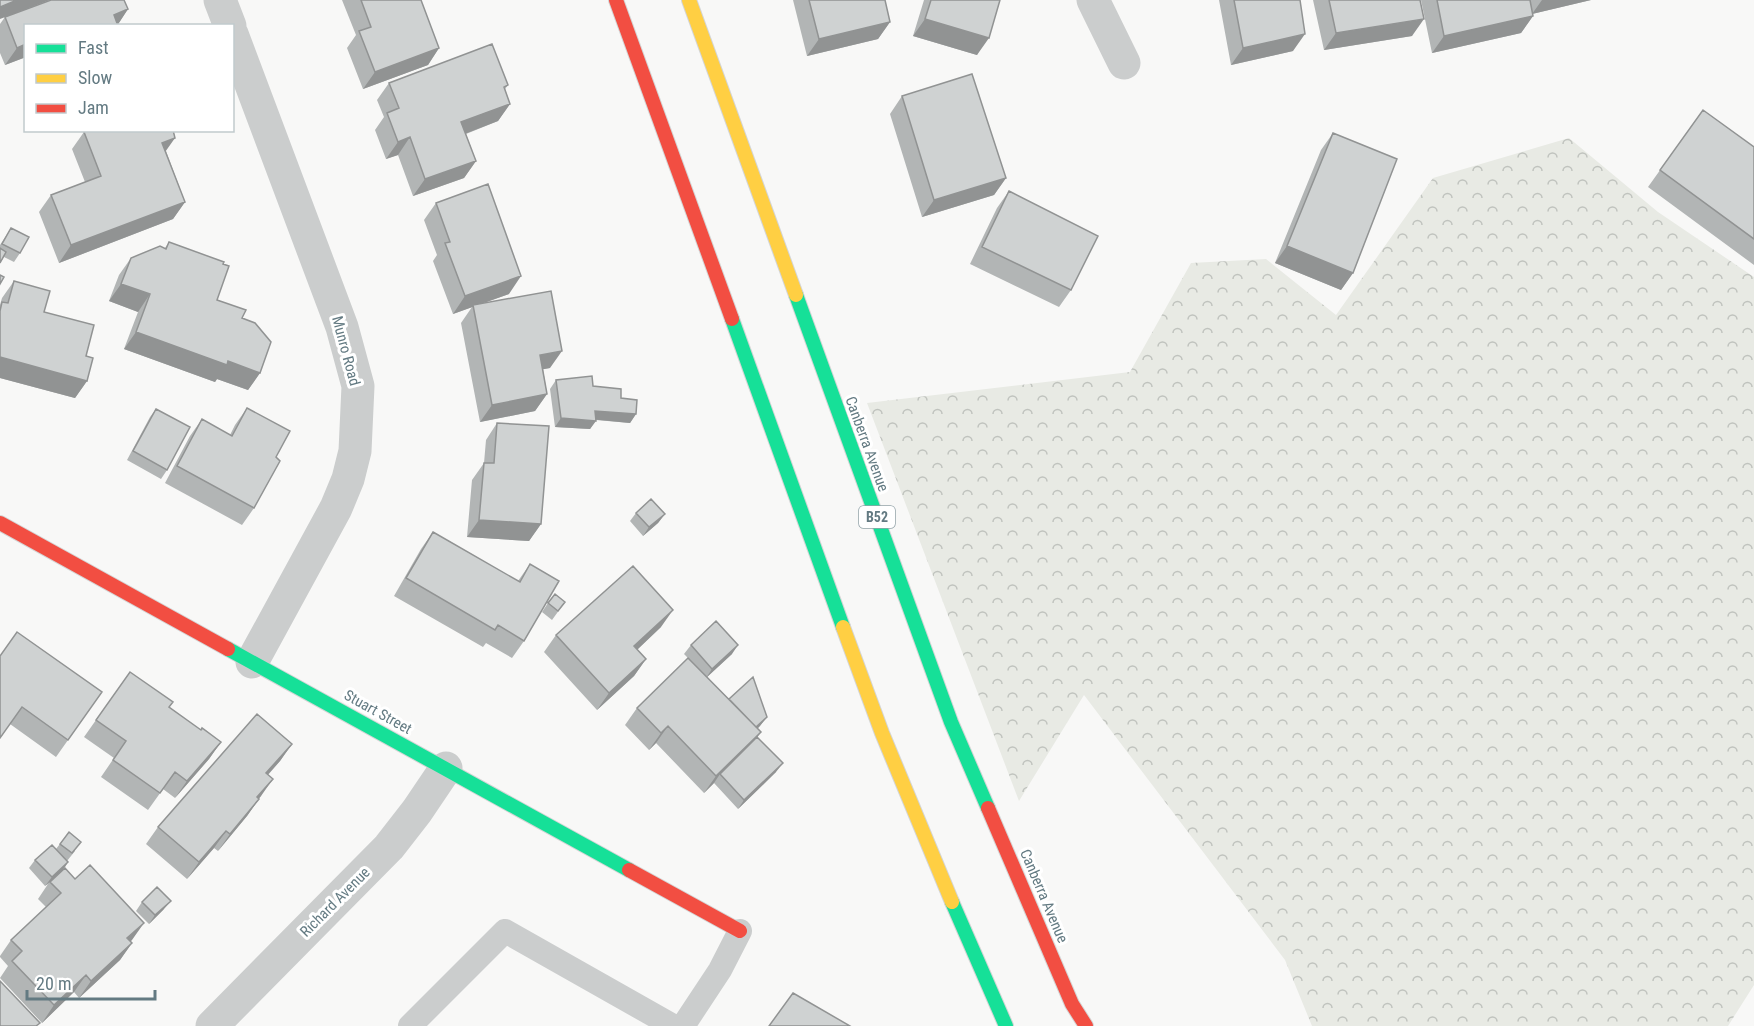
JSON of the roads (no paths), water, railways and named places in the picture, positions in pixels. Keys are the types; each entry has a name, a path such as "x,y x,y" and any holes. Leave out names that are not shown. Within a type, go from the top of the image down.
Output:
{"main road":[{"path":"616,0 882,733 1006,1026"},
{"name":"Canberra Avenue","path":"689,0 951,722 1072,1004 1086,1026"},
{"name":"Stuart Street","path":"0,523 740,931"}],"street":[{"path":"220,0 229,24"},
{"path":"1093,0 1124,63"},
{"name":"Munro Road","path":"234,38 342,327 358,386 355,451 348,479 336,508 252,662"},
{"name":"Richard Avenue","path":"215,1025 389,847 446,768"}],"lane":[{"path":"410,1026 505,931 673,1026"},
{"path":"683,1026 720,970 740,931"}]}
